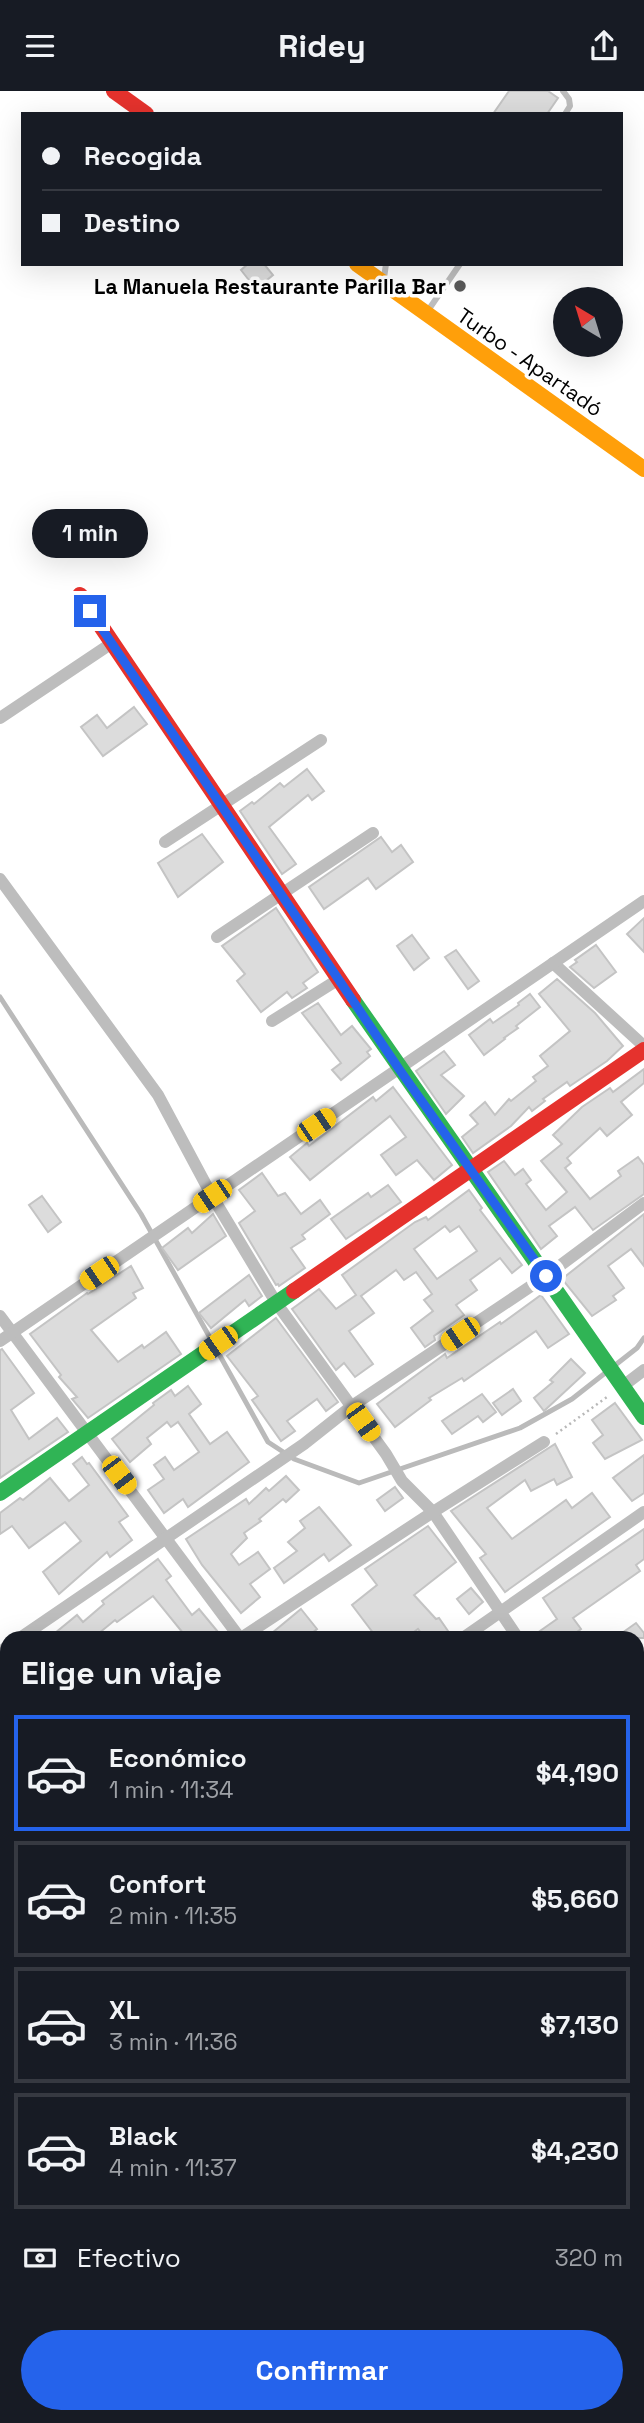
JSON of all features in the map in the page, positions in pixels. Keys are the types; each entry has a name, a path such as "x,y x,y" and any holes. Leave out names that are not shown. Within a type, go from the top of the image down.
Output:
{"street":[{"path":"114,91 143,112"},
{"name":"Turbo - Apartadó","path":"360,266 644,469"},
{"path":"80,595 399,1069 608,1362 644,1417"},
{"path":"0,718 112,643"},
{"path":"165,842 321,740"},
{"path":"217,937 373,833"},
{"path":"0,879 158,1095 212,1196 277,1304 386,1454 402,1481 433,1512 514,1631"},
{"path":"0,1341 644,901"},
{"path":"0,1493 644,1048 554,963"},
{"path":"272,1021 339,979"},
{"path":"30,1631 304,1444 352,1406 546,1276 644,1203"},
{"path":"0,1316 235,1631"},
{"path":"623,1386 644,1370"},
{"path":"251,1631 544,1442"},
{"path":"473,1631 644,1511"}],"lane":[{"path":"563,91 569,99 570,106 566,112"},
{"path":"384,283 386,266"},
{"path":"426,313 459,266"}],"path":[{"path":"544,1442 623,1386"}],"building":[{"path":"509,91 548,91 558,98 548,112 494,112"},
{"path":"246,266 266,266 273,275 256,289 241,270"},
{"path":"134,707 147,724 103,756 81,727 97,715 107,728"},
{"path":"307,769 324,791 312,800 308,795 269,827 296,864 282,874 240,811 252,802 254,804 280,783 284,787"},
{"path":"202,834 223,862 178,897 158,863"},
{"path":"381,837 392,852 401,845 413,862 376,889 368,878 324,909 309,887"},
{"path":"276,908 318,972 303,983 307,988 292,998 287,992 261,1012 237,981 245,974 222,946"},
{"path":"644,918 644,952 627,934"},
{"path":"412,935 429,958 414,970 397,946"},
{"path":"596,945 616,972 594,988 570,967 577,962 575,960"},
{"path":"456,950 479,981 468,989 445,957"},
{"path":"557,979 595,1013 623,1046 607,1061 570,1086 567,1082 543,1099 545,1101 532,1111 529,1107 511,1126 473,1153 462,1137 478,1124 470,1115 485,1102 495,1115 509,1099 511,1101 536,1081 533,1077 548,1066 540,1056 570,1031 539,994"},
{"path":"530,994 540,1007 484,1055 469,1035 490,1019 493,1023"},
{"path":"318,1003 341,1035 352,1026 371,1049 367,1052 370,1056 341,1080 332,1070 341,1063 302,1013"},
{"path":"444,1051 455,1065 441,1075 464,1096 446,1114 416,1071"},
{"path":"644,1069 644,1083 621,1102 632,1115 607,1136 600,1128 567,1158 571,1163 565,1168 590,1199 621,1176 618,1171 638,1157 644,1165 644,1194 593,1230 575,1207 549,1226 557,1236 541,1249 488,1172 504,1161 515,1175 523,1169 531,1180 526,1184 546,1210 567,1192 541,1161 562,1144 553,1135 582,1107 610,1088 613,1092"},
{"path":"393,1087 452,1165 434,1180 417,1160 396,1175 381,1155 406,1137 390,1116 310,1180 290,1157 307,1143 309,1146 373,1097 376,1101"},
{"path":"262,1173 278,1196 285,1193 301,1214 320,1200 330,1214 302,1235 305,1239 291,1248 305,1268 279,1286 239,1223 255,1211 239,1190"},
{"path":"388,1185 401,1202 346,1239 331,1219 368,1193 371,1197"},
{"path":"469,1190 482,1208 480,1210 522,1265 512,1273 500,1258 470,1280 477,1290 456,1305 464,1315 434,1336 435,1340 425,1347 411,1328 433,1311 424,1300 432,1294 416,1272 404,1280 396,1270 361,1296 374,1313 349,1331 373,1364 355,1377 344,1363 336,1370 292,1309 319,1289 336,1309 356,1295 342,1275 415,1222 426,1217 428,1220","holes":["445,1226 450,1232 459,1226 477,1251 437,1279 414,1249"]},
{"path":"42,1196 61,1222 48,1232 29,1205"},
{"path":"213,1214 226,1236 178,1270 162,1248 188,1228 192,1233"},
{"path":"644,1214 644,1266 631,1249 608,1266 624,1288 613,1296 616,1300 592,1316 562,1279"},
{"path":"131,1266 143,1288 133,1293 136,1298 91,1330 118,1362 166,1332 181,1354 88,1418 72,1399 77,1397 59,1377 61,1375 30,1334 87,1293"},
{"path":"249,1275 262,1296 249,1306 245,1300 211,1328 199,1313"},
{"path":"541,1295 569,1334 548,1348 536,1331 464,1381 462,1378 429,1398 431,1400 395,1427 377,1404 445,1354 447,1358"},
{"path":"276,1318 338,1402 326,1411 317,1399 287,1421 295,1431 281,1441 252,1400 258,1396 227,1356"},
{"path":"2,1349 34,1393 11,1410 29,1439 57,1418 68,1432 0,1478 0,1350"},
{"path":"571,1359 585,1373 544,1411 534,1398 553,1382 550,1380"},
{"path":"188,1386 201,1404 189,1414 210,1444 227,1432 249,1462 188,1507 183,1499 164,1513 148,1490 164,1479 154,1465 165,1457 174,1470 199,1452 178,1422 171,1427 167,1422 147,1438 151,1444 130,1462 112,1439 171,1390 175,1396"},
{"path":"513,1389 521,1401 502,1415 493,1403"},
{"path":"482,1394 496,1412 483,1422 478,1416 452,1434 442,1421"},
{"path":"615,1403 642,1440 605,1459 593,1443 603,1435 592,1420"},
{"path":"555,1444 572,1477 557,1485 554,1479 531,1491 525,1480 487,1508 512,1539 566,1500 572,1508 592,1493 610,1517 505,1592 480,1558 486,1554 451,1511"},
{"path":"644,1455 644,1493 632,1501 613,1478"},
{"path":"82,1457 128,1516 119,1522 132,1540 110,1557 107,1552 59,1594 43,1572 81,1541 65,1522 29,1548 12,1526 0,1534 0,1513 20,1498 23,1500 50,1478 69,1501 89,1485 73,1464"},
{"path":"286,1476 299,1490 286,1502 283,1499 259,1519 261,1521 244,1533 247,1538 231,1554 239,1565 258,1552 270,1569 250,1584 260,1597 241,1613 202,1565 186,1539 246,1499 249,1504 266,1488 269,1491"},
{"path":"395,1487 403,1498 385,1511 377,1500"},
{"path":"319,1507 351,1545 329,1561 324,1554 284,1583 274,1568 297,1551 288,1542 305,1528 300,1521"},
{"path":"428,1526 456,1562 414,1595 436,1619 439,1618 448,1631 372,1631 352,1605 377,1585 365,1569"},
{"path":"644,1529 644,1559 636,1565 640,1571 573,1618 581,1629 578,1631 540,1631 557,1619 543,1598"},
{"path":"158,1559 171,1576 166,1580 192,1615 199,1609 217,1631 181,1631 153,1596 102,1631 58,1631 77,1615 83,1622 104,1604 102,1601"},
{"path":"471,1588 483,1602 469,1614 457,1599"},
{"path":"301,1609 317,1629 315,1631 274,1631"},
{"path":"636,1623 642,1631 625,1631"}],"waterway":[{"path":"0,997 141,1214 268,1442 294,1459 359,1483 520,1428 572,1399 637,1348 644,1338"}],"traffic: fast":[{"path":"353,1000 644,1417"},
{"path":"0,1493 294,1291"}],"traffic: slow":[{"path":"360,266 644,469"}],"traffic: jam":[{"path":"114,91 143,112"},
{"path":"80,595 353,1000"},
{"path":"294,1291 644,1050"}],"place":[{"name":"La Manuela Restaurante Parilla Bar","path":"460,286"}],"route":[{"path":"90,611 399,1069 546,1276"}]}
